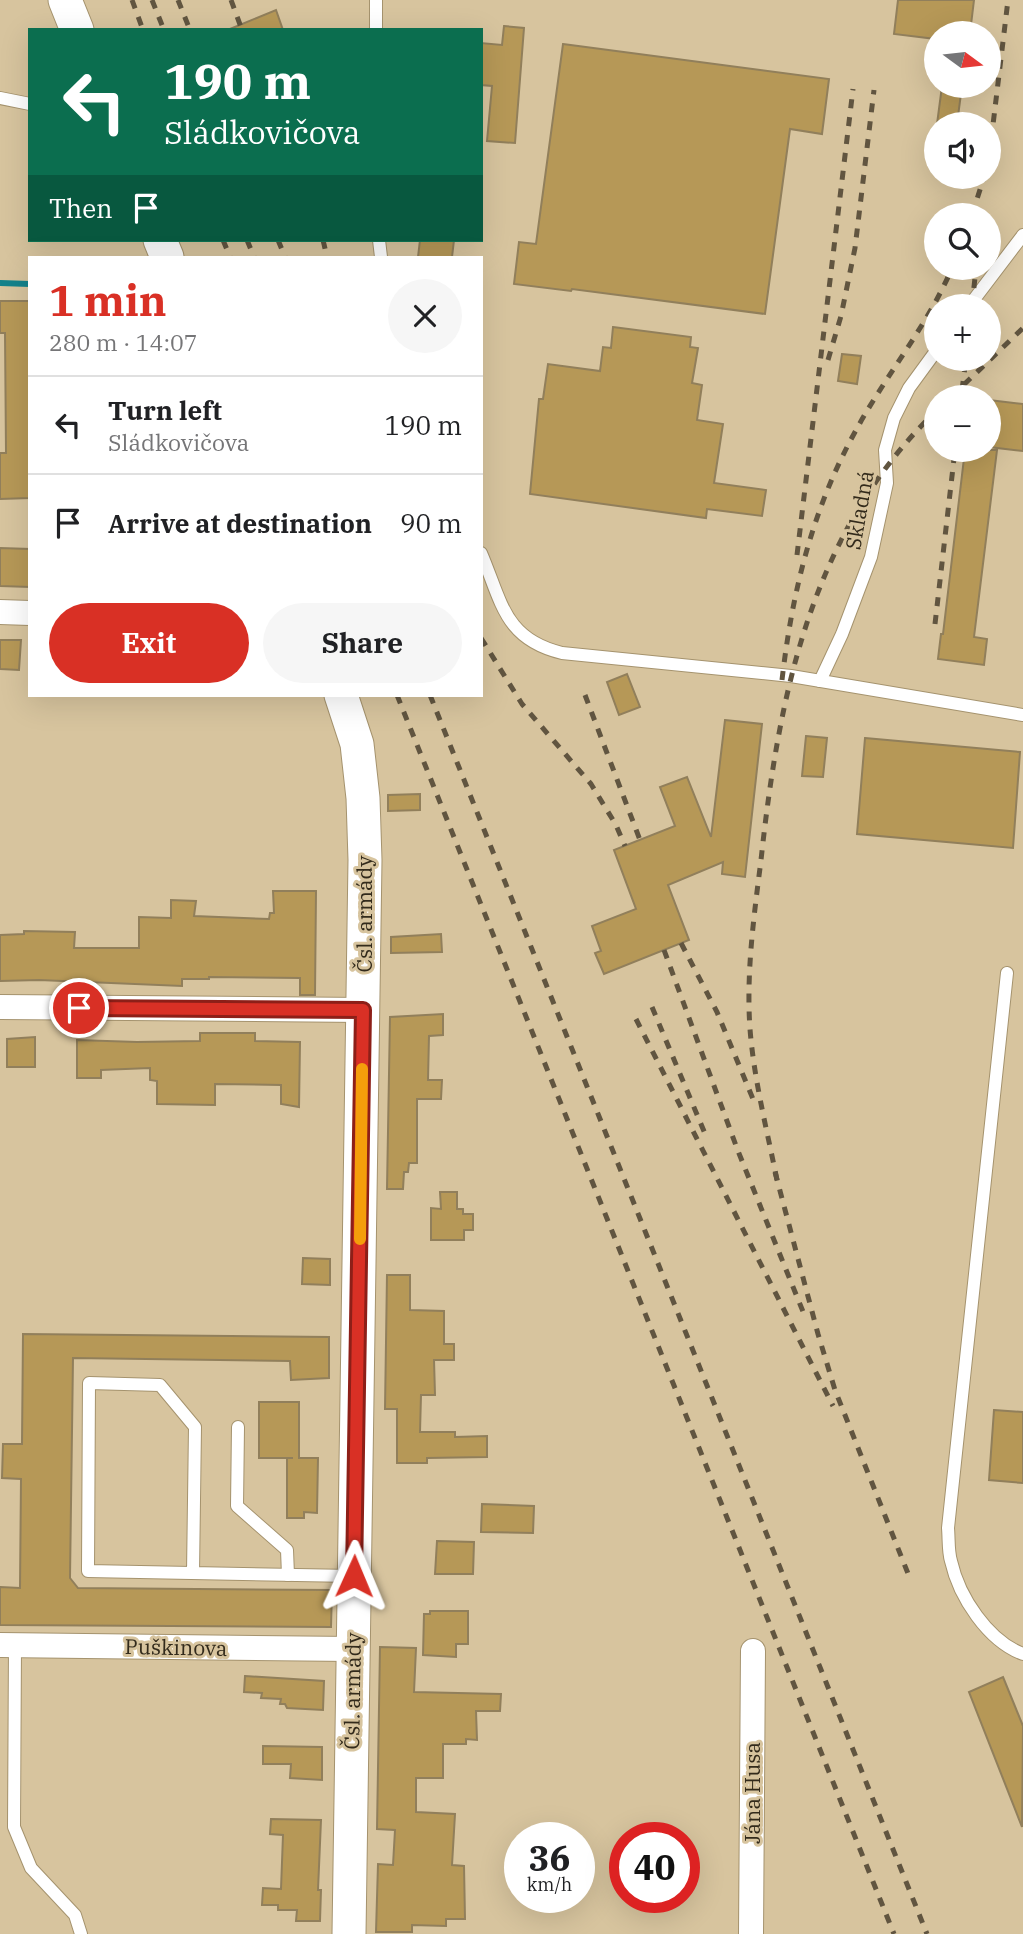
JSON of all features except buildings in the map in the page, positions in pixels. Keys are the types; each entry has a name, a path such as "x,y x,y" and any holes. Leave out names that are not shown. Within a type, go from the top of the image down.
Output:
{"street":[{"path":"65,0 76,28"},
{"path":"0,612 28,613"},
{"name":"Čsl. armády","path":"342,697 357,744 363,798 365,860 349,1934"},
{"path":"0,1007 363,1010"},
{"name":"Puškinova","path":"7,1646 352,1649"},
{"name":"Jána Husa","path":"751,1934 753,1651"}],"lane":[{"path":"376,0 376,28"},
{"path":"0,98 28,104"},
{"path":"978,294 1023,235"},
{"name":"Skladná","path":"820,681 842,634 871,557 887,483 886,450 894,418 909,388 924,367"},
{"path":"483,558 509,620 520,634 533,644 562,653 820,681 1023,715"},
{"path":"1007,973 948,1528 951,1562 974,1611 1009,1649 1023,1654"},
{"path":"193,1573 195,1427 160,1385 89,1383 88,1571 288,1575 354,1576"},
{"path":"237,1427 237,1506 288,1550 288,1575"},
{"path":"7,1646 15,1827 31,1868 75,1915 81,1934"},
{"path":"0,1814 14,1814"}],"waterway":[{"path":"0,283 28,284"}],"railway":[{"path":"132,0 142,28"},
{"path":"152,0 163,28"},
{"path":"178,0 189,28"},
{"path":"231,0 241,28"},
{"path":"995,112 1008,0"},
{"path":"797,555 853,89"},
{"path":"828,360 841,316 855,248 874,90"},
{"path":"976,203 980,189"},
{"path":"224,242 230,256"},
{"path":"248,242 254,256"},
{"path":"279,242 285,256"},
{"path":"323,242 327,256"},
{"path":"782,680 798,584 827,491 855,432 931,311 947,280"},
{"path":"973,294 975,280"},
{"path":"964,385 1023,328"},
{"path":"963,385 964,371"},
{"path":"777,1180 754,1067 749,986 751,944 778,737 791,677 808,619 830,562 858,509 893,458 924,424"},
{"path":"935,624 954,462"},
{"path":"483,641 522,704 591,784 616,825 625,846"},
{"path":"585,695 640,840"},
{"path":"398,697 894,1934"},
{"path":"431,697 927,1934"},
{"path":"681,943 717,1012 753,1099"},
{"path":"664,950 738,1151 806,1319"},
{"path":"652,1007 706,1136"},
{"path":"636,1019 833,1406"},
{"path":"775,1172 835,1390 909,1576"}],"slow traffic":[{"path":"360,1239 362,1069"}],"route":[{"path":"79,1008 363,1010 354,1576"}]}
